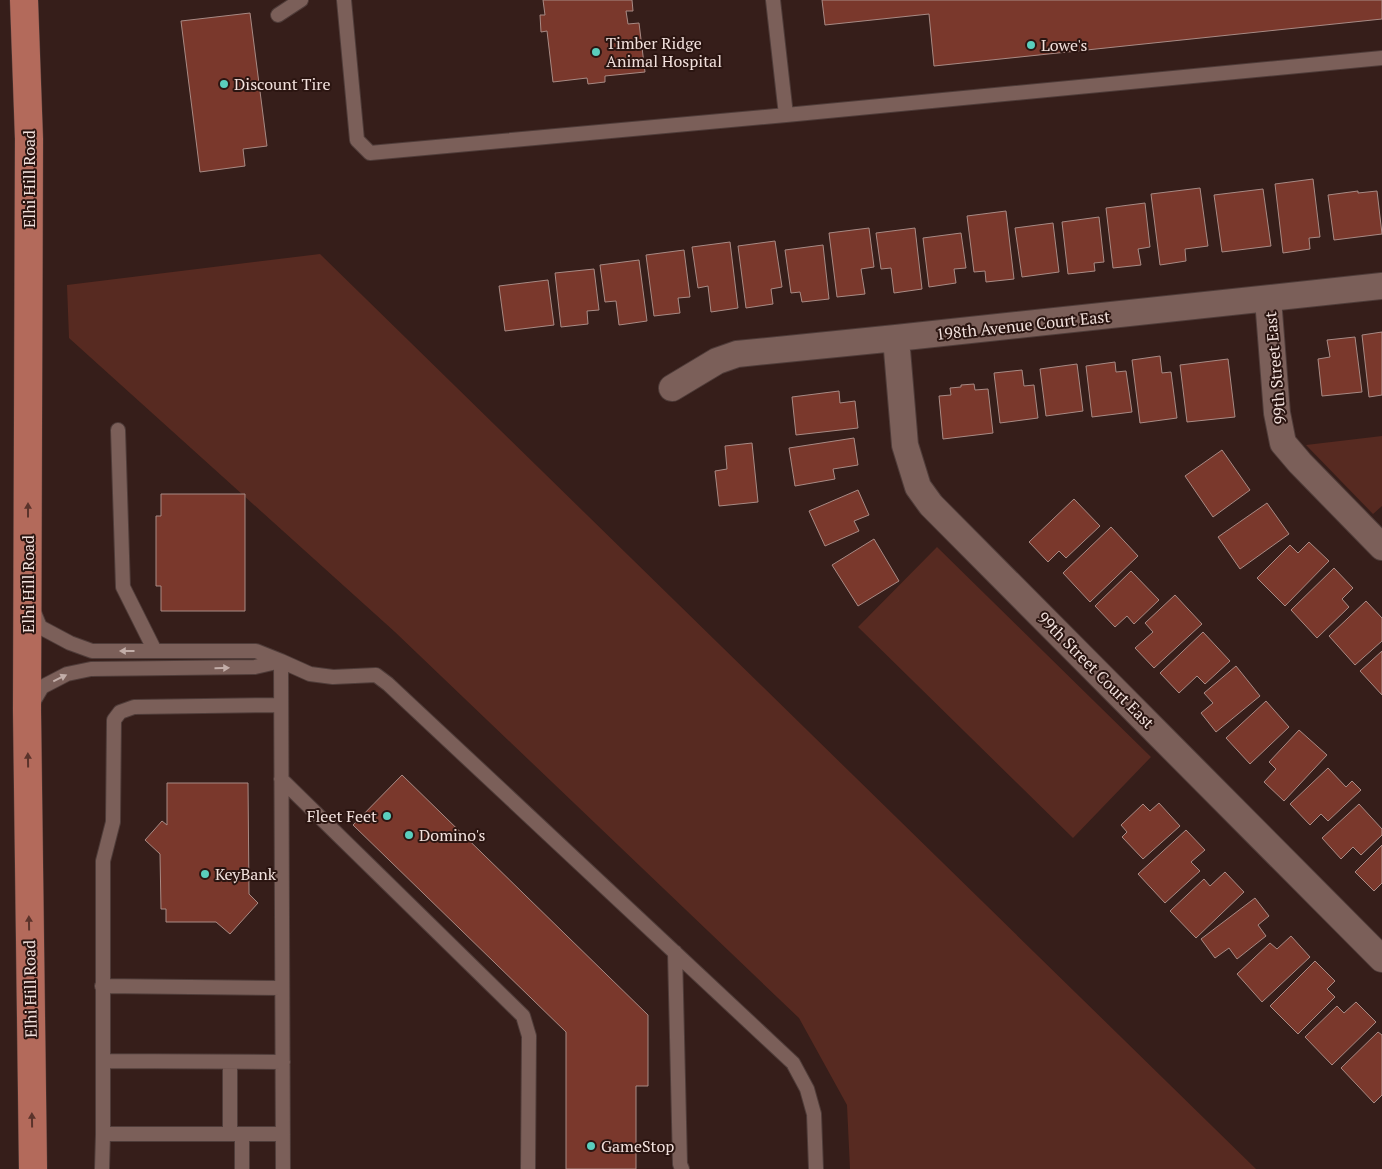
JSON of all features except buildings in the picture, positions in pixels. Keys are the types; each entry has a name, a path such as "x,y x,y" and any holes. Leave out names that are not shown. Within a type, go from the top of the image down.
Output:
{"main road":[{"name":"Elhi Hill Road","path":"24,0 29,139 27,711 33,1169"},
{"path":"29,139 39,91 42,0"}],"street":[{"name":"198th Avenue Court East","path":"672,388 717,362 737,354 1382,286"},
{"name":"99th Street East","path":"1268,299 1277,413 1283,442 1300,463 1382,547"},
{"name":"99th Street Court East","path":"896,338 905,445 918,487 931,505 1382,959"}],"lane":[{"path":"278,15 301,0"},
{"path":"344,0 357,140 370,153 1382,58"},
{"path":"773,0 786,115"},
{"path":"118,430 123,587 155,651"},
{"path":"27,595 40,627 70,643 92,651 256,651 310,674 333,677 376,675 388,684 793,1063 807,1089 814,1114 816,1169"},
{"path":"27,711 42,687 67,674 91,669 255,667 281,661"},
{"path":"281,661 283,1169"},
{"path":"102,1169 103,861 113,822 114,720 120,712 134,707 281,705"},
{"path":"281,779 522,1016 530,1036 528,1169"},
{"path":"675,952 680,1164 682,1169"},
{"path":"102,986 282,988"},
{"path":"103,1061 282,1062"},
{"path":"230,1062 236,1134 242,1169"},
{"path":"103,1134 283,1134"}],"shaded area":[{"path":"320,254 1256,1169 850,1169 847,1105 799,1018 395,632 69,338 67,285"},
{"path":"1382,436 1382,506 1373,514 1306,445"},
{"path":"937,547 1151,757 1073,838 858,627"}],"place":[{"name":"Lowe's","path":"1031,45"},
{"name":"Timber Ridge Animal Hospital","path":"596,52"},
{"name":"Discount Tire","path":"224,84"},
{"name":"Fleet Feet","path":"387,816"},
{"name":"Domino's","path":"409,835"},
{"name":"KeyBank","path":"205,874"},
{"name":"GameStop","path":"591,1146"}]}
